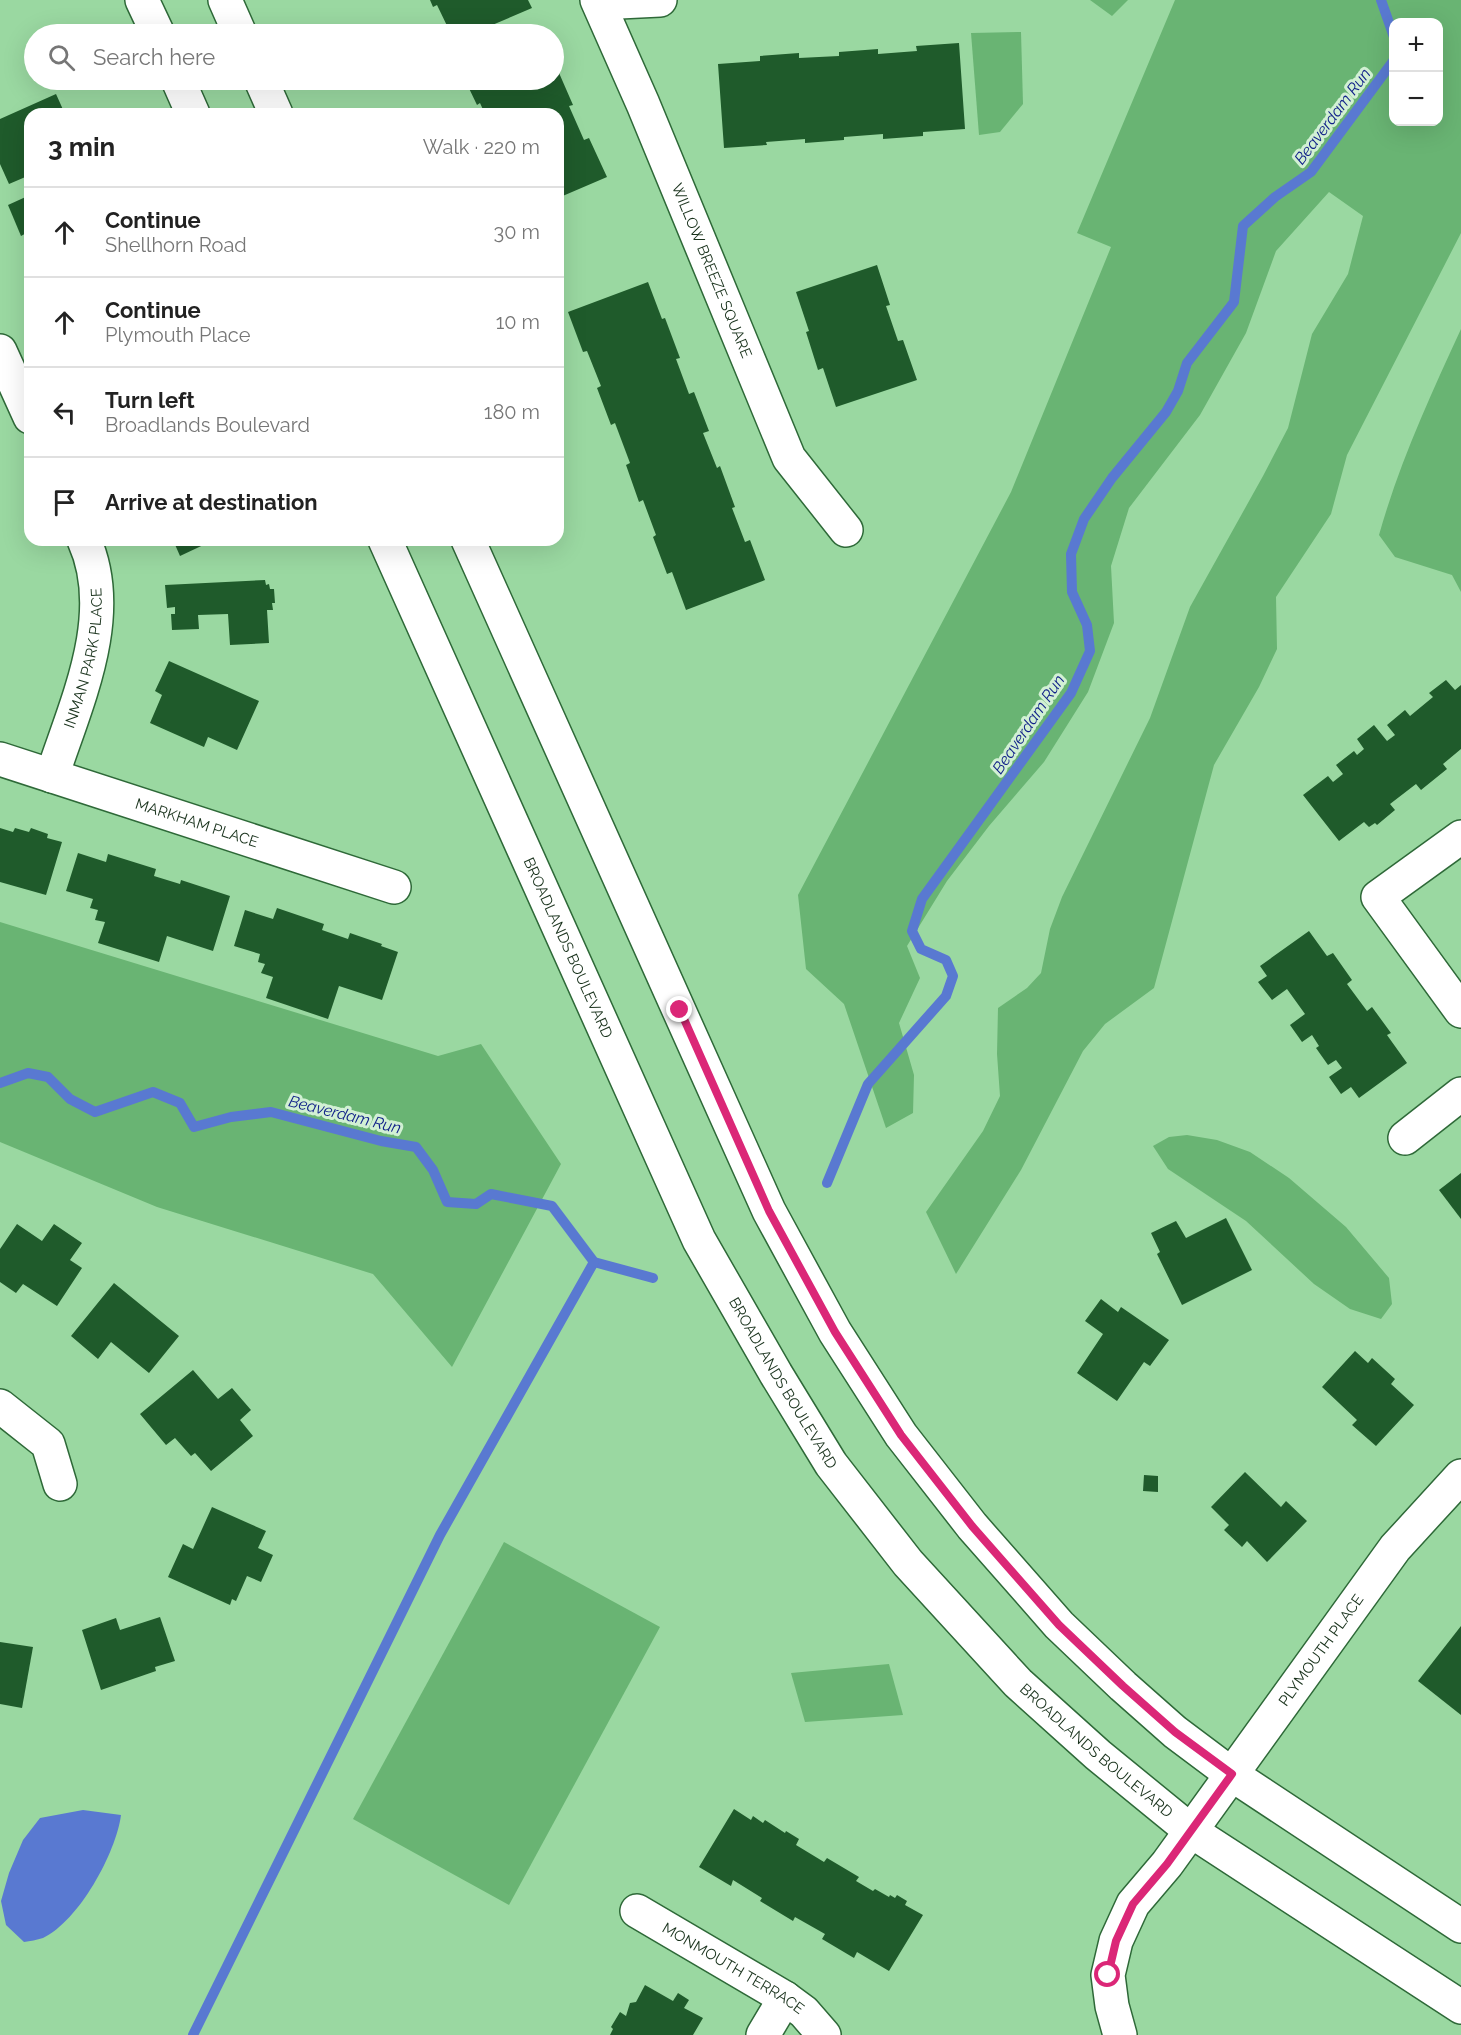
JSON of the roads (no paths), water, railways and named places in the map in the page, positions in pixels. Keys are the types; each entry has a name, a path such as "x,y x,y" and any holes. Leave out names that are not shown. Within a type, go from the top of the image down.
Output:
{"main road":[{"path":"142,0 153,24"},
{"path":"225,0 236,24"},
{"path":"598,2 660,0"},
{"name":"WILLOW BREEZE SQUARE","path":"598,2 643,104 789,458 846,530"},
{"path":"183,90 191,108"},
{"path":"265,90 273,108"},
{"path":"0,351 17,407"},
{"name":"INMAN PARK PLACE","path":"52,776 86,672 96,629 97,591 87,546"},
{"name":"BROADLANDS BOULEVARD","path":"388,546 699,1240 831,1464 908,1563 1018,1683 1098,1755 1191,1831 1461,2007"},
{"path":"471,546 769,1211 835,1332 901,1435 972,1526 1059,1625 1175,1732 1232,1774 1461,1926"},
{"name":"MARKHAM PLACE","path":"0,759 394,887"},
{"path":"1461,837 1378,897 1461,1011"},
{"path":"1405,1138 1461,1094"},
{"path":"0,1406 48,1444 60,1484"},
{"name":"PLYMOUTH PLACE","path":"1120,2035 1112,2006 1108,1975 1116,1941 1133,1904 1167,1864 1395,1548 1461,1476"},
{"name":"MONMOUTH TERRACE","path":"637,1911 785,1998 804,2012 824,2035"},
{"path":"763,2035 785,1998"}],"water":[{"path":"83,1810 121,1815 112,1848 104,1866 70,1917 43,1938 24,1942 6,1925 1,1901 9,1873 23,1840 40,1818"}],"waterway":[{"name":"Beaverdam Run","path":"1381,0 1389,23"},
{"name":"Beaverdam Run","path":"827,1183 868,1084 946,996 953,976 946,960 921,949 912,931 922,899 1071,693 1090,651 1087,625 1072,592 1071,554 1084,519 1112,478 1166,412 1178,391 1187,363 1234,302 1243,226 1275,197 1311,172 1389,67"},
{"name":"Beaverdam Run","path":"0,1083 28,1073 48,1077 70,1099 95,1112 153,1092 180,1103 194,1127 231,1117 271,1112 381,1141 416,1147 433,1170 447,1202 476,1204 491,1194 552,1206 594,1262 653,1278"},
{"path":"193,2035 440,1535 594,1262"}]}
